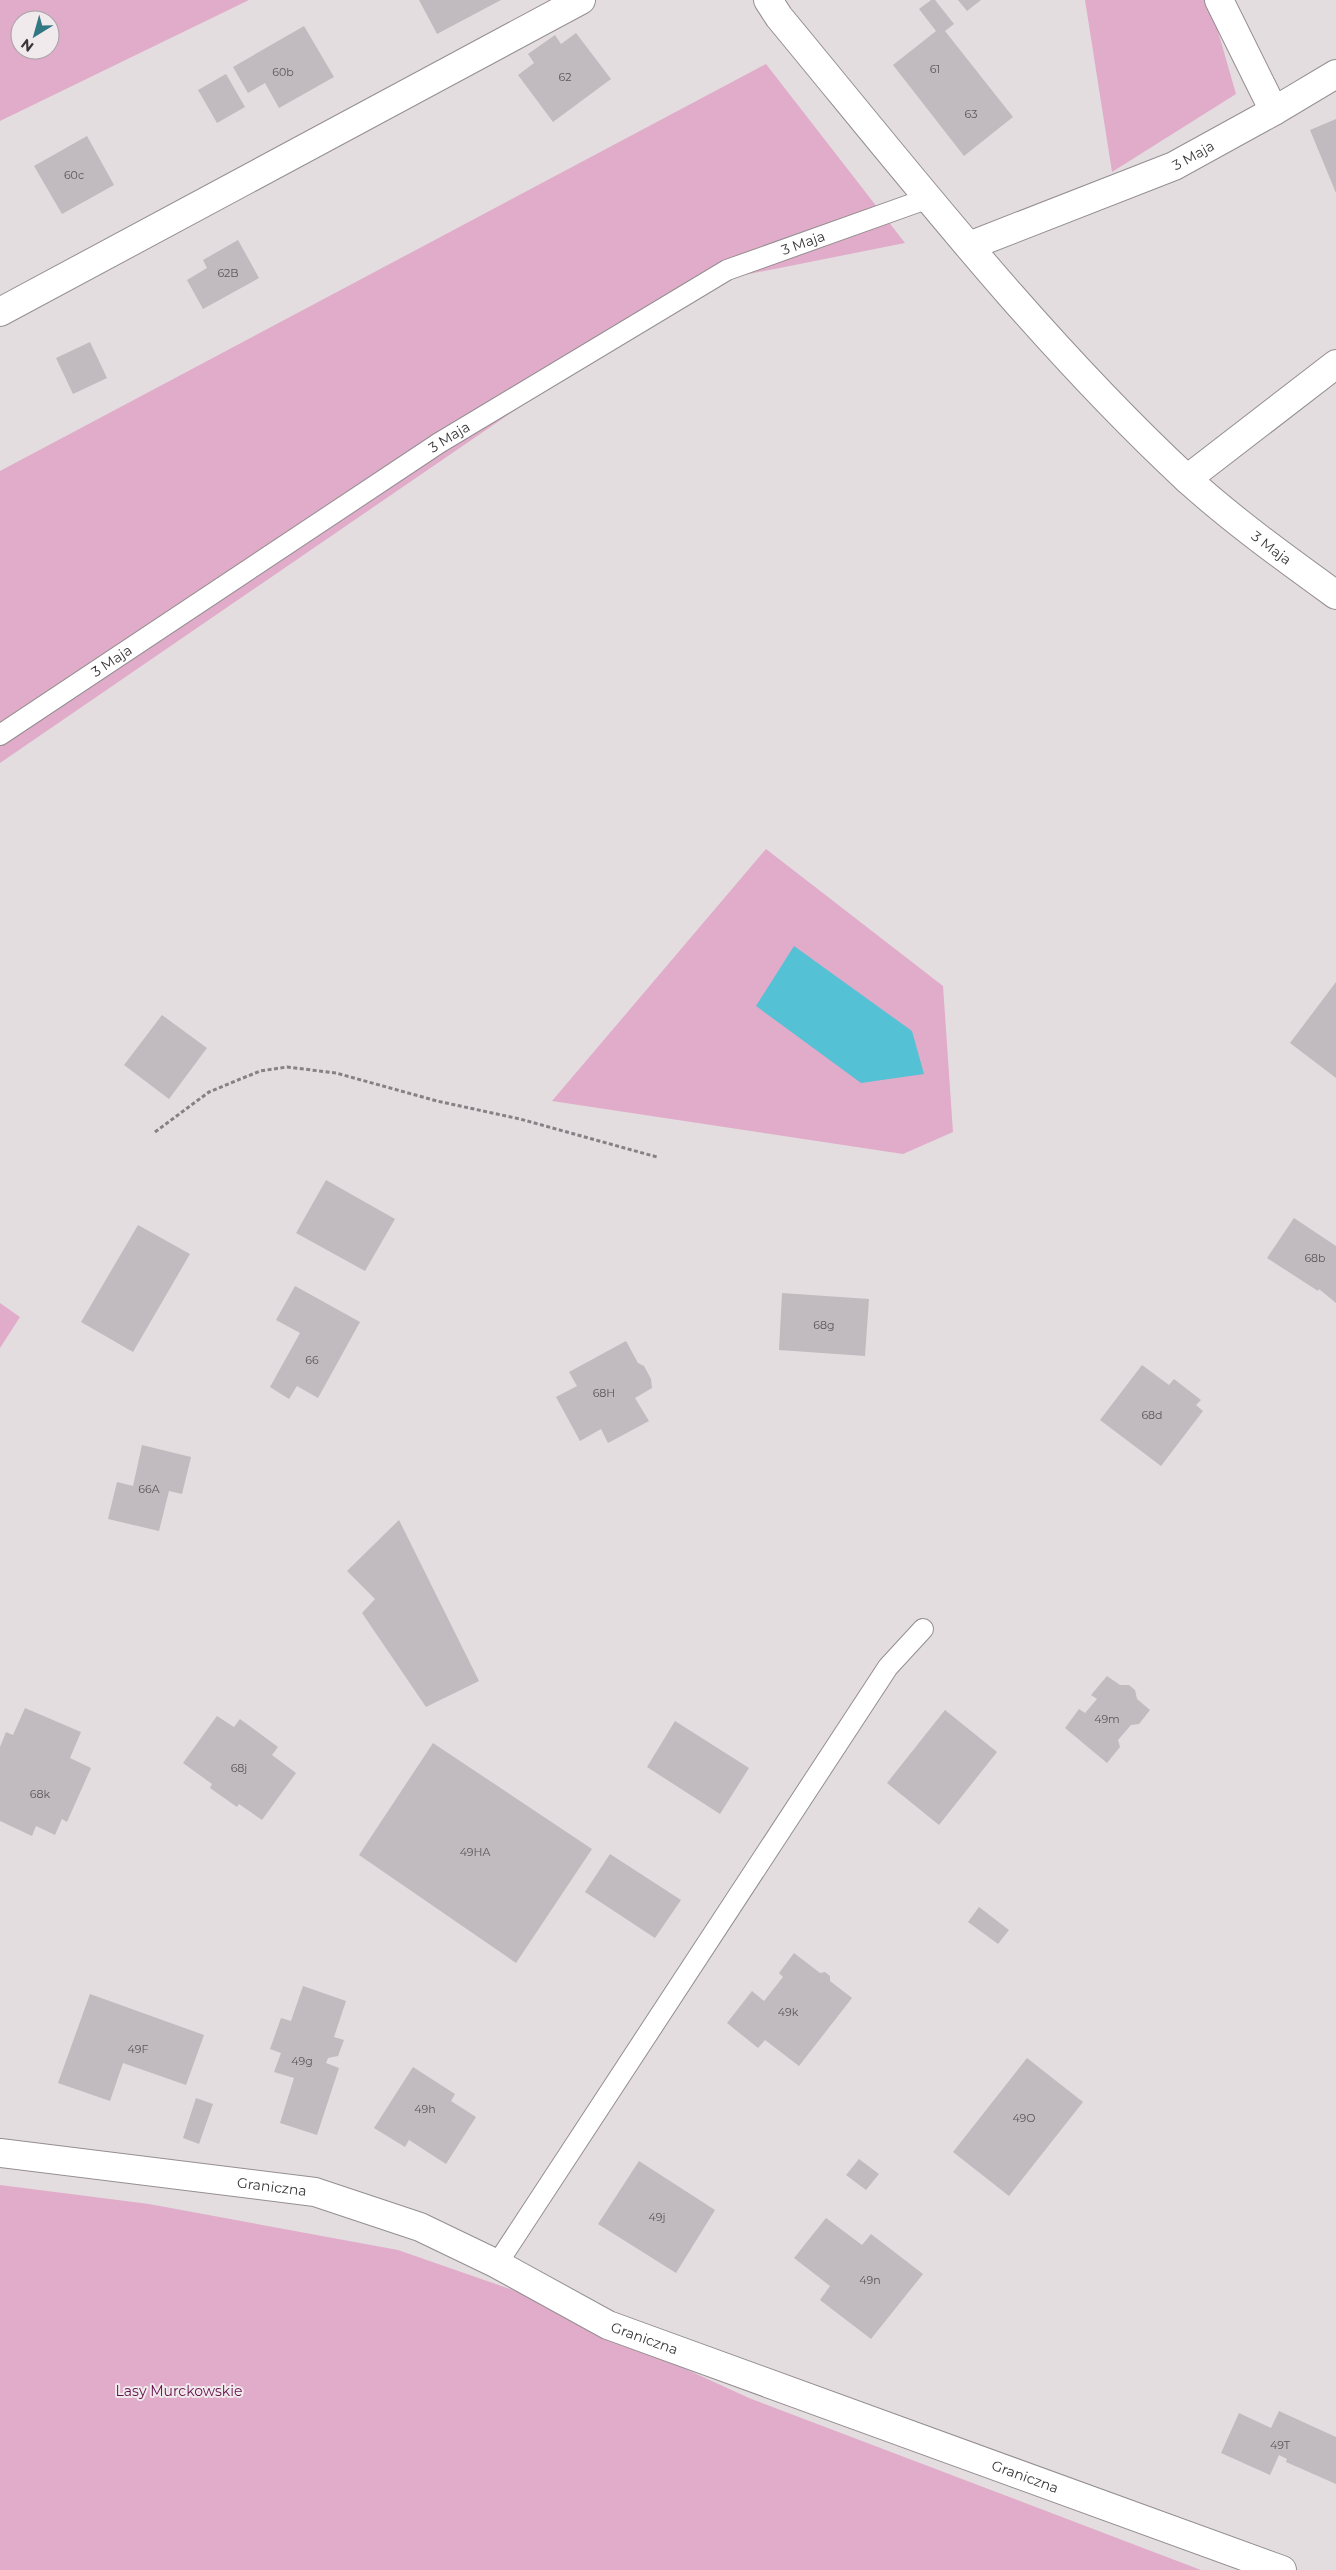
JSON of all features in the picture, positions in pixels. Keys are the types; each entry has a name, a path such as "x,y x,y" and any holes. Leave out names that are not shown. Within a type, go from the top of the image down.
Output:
{"street":[{"path":"0,312 581,0"},
{"name":"3 Maja","path":"768,0 969,246 1094,386 1187,479 1292,564 1336,595"},
{"path":"1219,0 1274,111"},
{"name":"3 Maja","path":"969,246 1174,166 1274,111 1336,74"},
{"path":"1187,479 1336,364"},
{"name":"Graniczna","path":"0,2153 316,2192 420,2227 497,2264 608,2324 1282,2570"}],"lane":[{"name":"3 Maja","path":"0,735 439,443 727,270 929,198"},
{"path":"497,2264 888,1667 923,1629"}],"path":[{"path":"155,1132 209,1092 260,1071 287,1067 336,1073 437,1101 520,1119 657,1157"}],"green space":[{"path":"0,0 249,0 0,121"},
{"path":"1085,0 1209,0 1236,94 1112,172"},
{"path":"766,64 905,243 699,284 0,763 0,471"},
{"path":"766,849 943,986 953,1132 903,1154 552,1101"},
{"path":"0,1303 20,1317 0,1348"},
{"name":"Lasy Murckowskie","path":"0,2185 149,2204 398,2250 513,2290 749,2398 1201,2570 0,2570"}],"water":[{"path":"794,946 912,1031 924,1074 861,1083 756,1006"}],"building":[{"path":"419,0 501,0 437,34"},
{"path":"931,0 935,0 954,24 945,31 1013,117 964,156 893,65 936,31 919,9"},
{"path":"958,0 981,0 967,11"},
{"path":"304,26 334,77 279,108 265,83 248,93 233,67"},
{"path":"576,33 611,79 553,122 518,75 534,63 528,54 555,35 561,44"},
{"path":"226,74 245,107 217,123 198,90"},
{"path":"1336,119 1336,193 1310,130"},
{"path":"87,136 114,185 62,214 34,166"},
{"path":"238,240 259,278 203,309 187,280 207,268 203,260"},
{"path":"90,342 107,378 73,394 56,358"},
{"path":"1336,982 1336,1078 1290,1043"},
{"path":"162,1015 207,1048 169,1099 124,1065"},
{"path":"326,1180 395,1219 365,1271 296,1233"},
{"path":"1294,1218 1336,1246 1336,1303 1319,1289 1318,1291 1267,1258"},
{"path":"138,1225 190,1254 133,1352 81,1322"},
{"path":"295,1286 360,1322 318,1398 297,1386 289,1399 270,1387 300,1333 276,1320"},
{"path":"782,1293 869,1299 865,1356 779,1350"},
{"path":"626,1341 638,1363 644,1366 651,1379 652,1388 635,1398 649,1421 608,1443 601,1429 580,1441 556,1397 577,1386 569,1372"},
{"path":"1142,1365 1169,1385 1174,1379 1201,1400 1196,1405 1203,1411 1161,1466 1100,1420"},
{"path":"142,1445 191,1457 182,1494 169,1491 159,1531 108,1519 117,1482 133,1486"},
{"path":"399,1520 479,1681 426,1707 362,1613 375,1599 347,1571"},
{"path":"1107,1676 1120,1685 1129,1685 1135,1690 1137,1699 1150,1710 1139,1724 1131,1725 1118,1740 1120,1747 1107,1763 1065,1728 1079,1709 1085,1713 1097,1699 1091,1695"},
{"path":"25,1708 81,1732 70,1758 91,1768 67,1822 62,1819 55,1835 36,1826 32,1836 0,1821 0,1747 6,1732 13,1735"},
{"path":"945,1710 997,1752 939,1825 887,1783"},
{"path":"217,1716 234,1727 240,1719 278,1747 272,1755 296,1773 262,1820 239,1804 237,1807 210,1788 212,1784 183,1763"},
{"path":"675,1721 749,1768 720,1814 647,1767"},
{"path":"433,1743 592,1849 516,1963 359,1855"},
{"path":"610,1854 681,1900 655,1938 585,1892"},
{"path":"979,1907 1009,1930 998,1944 968,1922"},
{"path":"794,1953 820,1973 825,1972 830,1976 830,1981 852,1998 799,2066 765,2040 758,2048 727,2023 752,1991 764,2001 783,1977 779,1973"},
{"path":"303,1986 346,2001 334,2037 344,2040 338,2056 328,2058 326,2063 339,2068 317,2135 280,2123 294,2078 274,2072 281,2053 270,2049 281,2018 291,2021"},
{"path":"90,1994 204,2035 186,2085 123,2063 110,2101 58,2083"},
{"path":"1027,2058 1083,2102 1009,2196 953,2152"},
{"path":"413,2067 455,2094 451,2101 476,2117 446,2164 409,2140 405,2147 374,2128"},
{"path":"196,2098 213,2104 199,2144 183,2138"},
{"path":"859,2159 879,2174 866,2190 846,2175"},
{"path":"639,2161 715,2210 676,2273 598,2224"},
{"path":"826,2218 862,2245 871,2234 923,2274 871,2339 820,2300 830,2286 794,2258"},
{"path":"1279,2411 1336,2437 1336,2484 1286,2462 1287,2459 1279,2455 1270,2475 1221,2453 1239,2413 1271,2428"}]}
